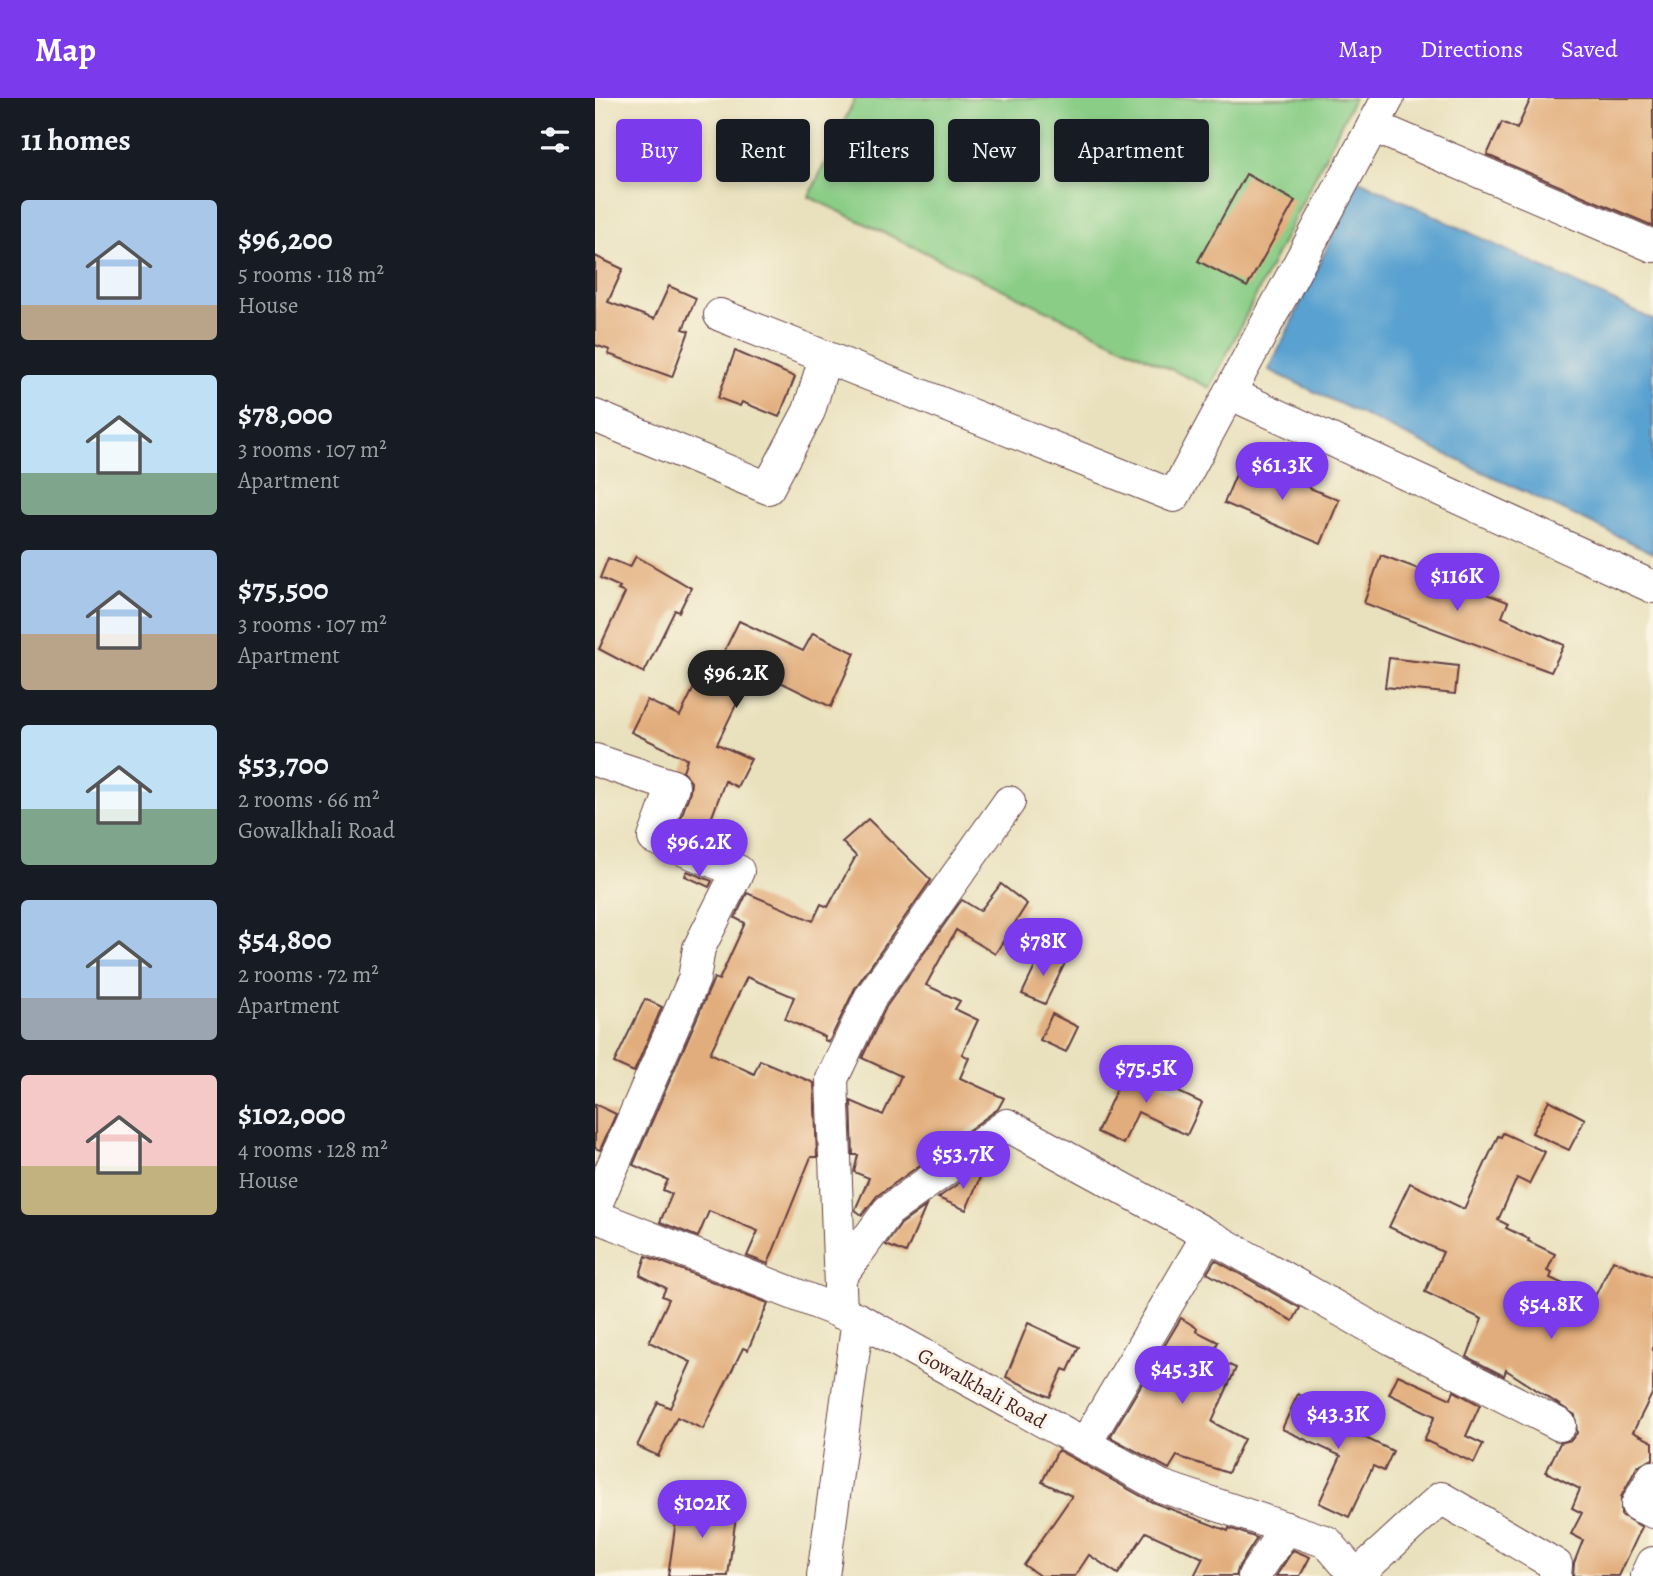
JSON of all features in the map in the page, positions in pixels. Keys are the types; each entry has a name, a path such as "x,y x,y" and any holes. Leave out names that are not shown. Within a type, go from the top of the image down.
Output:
{"street":[{"path":"720,315 1174,496 1388,98"},
{"path":"1373,126 1653,246"},
{"path":"595,416 768,488 809,411 825,357"},
{"path":"1229,393 1653,587"},
{"path":"595,760 673,786 654,838 738,871 699,948 694,979 595,1207"},
{"path":"823,1576 849,1316 840,1277 832,1079 870,998 1009,802"},
{"path":"840,1277 888,1211 1007,1125 1392,1339 1560,1426"},
{"name":"Gowalkhali Road","path":"595,1216 849,1316 1161,1486 1327,1542 1356,1576"},
{"path":"1085,1444 1208,1235"},
{"path":"1653,1477 1637,1505 1653,1513"},
{"path":"1356,1576 1441,1498 1556,1564 1555,1576"},
{"path":"1254,1576 1286,1528"},
{"path":"1647,1576 1653,1563"}],"green space":[{"path":"855,98 1354,98 1210,388 809,197 824,165 824,182 934,182 934,119 845,119"}],"water":[{"path":"1359,180 1653,320 1653,553 1269,370"}],"building":[{"path":"1531,98 1653,98 1653,226 1487,155 1502,122 1517,129"},
{"path":"1246,174 1295,201 1247,287 1198,261"},
{"path":"595,256 623,269 608,302 654,319 669,286 696,298 683,329 689,331 672,377 608,354 610,350 595,345"},
{"path":"735,351 795,377 779,417 742,402 740,406 718,398"},
{"path":"1242,460 1339,500 1321,544 1224,503"},
{"path":"1381,555 1508,602 1502,617 1564,645 1551,672 1364,603"},
{"path":"636,556 691,588 679,612 675,610 644,673 599,649 625,593 618,590 620,587 600,578 608,558 630,567"},
{"path":"739,621 803,651 813,633 855,653 831,707 760,672 758,675 752,672 717,744 751,759 737,787 725,781 705,836 736,850 678,826 690,792 691,782 683,771 687,759 631,732 647,700 680,716 709,657 719,662"},
{"path":"1389,658 1458,666 1455,694 1385,687"},
{"path":"868,819 931,880 855,988 829,1042 824,1040 825,1037 785,1019 794,997 747,977 710,1053 754,1074 760,1060 814,1083 817,1157 811,1157 768,1264 747,1256 758,1231 709,1211 698,1237 660,1222 672,1194 663,1190 668,1180 633,1165 714,978 719,980 745,923 735,918 747,893 813,921 821,904 828,907 856,856 842,842"},
{"path":"687,871 712,881 709,887 685,876"},
{"path":"1001,884 1027,904 995,954 956,930 926,985 960,1001 955,1009 978,1020 962,1054 969,1058 960,1078 1004,1098 998,1109 877,1196 862,1215 855,1210 869,1178 854,1172 858,1155 853,1155 851,1101 883,1115 901,1076 862,1058 886,1007 958,905 962,900 980,911"},
{"path":"1042,952 1065,963 1045,1004 1022,994"},
{"path":"645,999 662,1007 634,1072 614,1063"},
{"path":"1052,1014 1078,1027 1066,1052 1040,1040"},
{"path":"1125,1061 1151,1074 1149,1078 1202,1103 1187,1135 1138,1112 1123,1144 1097,1132 1117,1088 1113,1087"},
{"path":"1549,1100 1585,1119 1569,1150 1532,1133"},
{"path":"595,1104 616,1114 600,1150 595,1148"},
{"path":"1503,1133 1545,1152 1529,1184 1517,1178 1498,1220 1508,1225 1506,1228 1555,1254 1547,1271 1552,1273 1550,1278 1594,1298 1613,1260 1653,1277 1653,1392 1633,1432 1653,1442 1653,1459 1637,1467 1621,1497 1621,1515 1642,1527 1619,1576 1573,1576 1574,1563 1583,1540 1571,1534 1582,1513 1572,1508 1580,1489 1546,1472 1560,1443 1571,1440 1577,1433 1575,1415 1506,1370 1504,1376 1467,1357 1482,1319 1425,1292 1443,1252 1389,1227 1410,1183 1464,1209 1498,1136 1501,1137"},
{"path":"981,1167 984,1168 966,1210 938,1198"},
{"path":"926,1206 906,1253 886,1245 901,1224"},
{"path":"646,1256 768,1303 748,1350 743,1348 703,1429 677,1417 658,1456 637,1446 658,1402 670,1408 691,1362 649,1342 669,1299 662,1296 666,1288 640,1275"},
{"path":"1215,1260 1300,1308 1293,1321 1207,1273"},
{"path":"1181,1318 1197,1328 1196,1331 1218,1342 1211,1357 1236,1368 1212,1422 1244,1439 1228,1473 1177,1456 1169,1469 1110,1437"},
{"path":"1028,1323 1079,1347 1068,1371 1063,1369 1050,1397 1006,1377"},
{"path":"1398,1375 1451,1399 1454,1391 1480,1405 1466,1436 1483,1444 1474,1463 1424,1440 1435,1416 1389,1394"},
{"path":"1298,1394 1358,1426 1355,1433 1393,1451 1384,1471 1373,1466 1349,1517 1319,1503 1341,1456 1282,1429"},
{"path":"1058,1450 1152,1502 1228,1531 1229,1528 1257,1538 1239,1566 1236,1576 1194,1576 1203,1558 1146,1532 1118,1574 1089,1555 1075,1576 1040,1576 1024,1565 1072,1496 1042,1482"},
{"path":"679,1500 737,1508 728,1576 668,1576"},
{"path":"1293,1550 1310,1557 1300,1576 1276,1576"}]}
